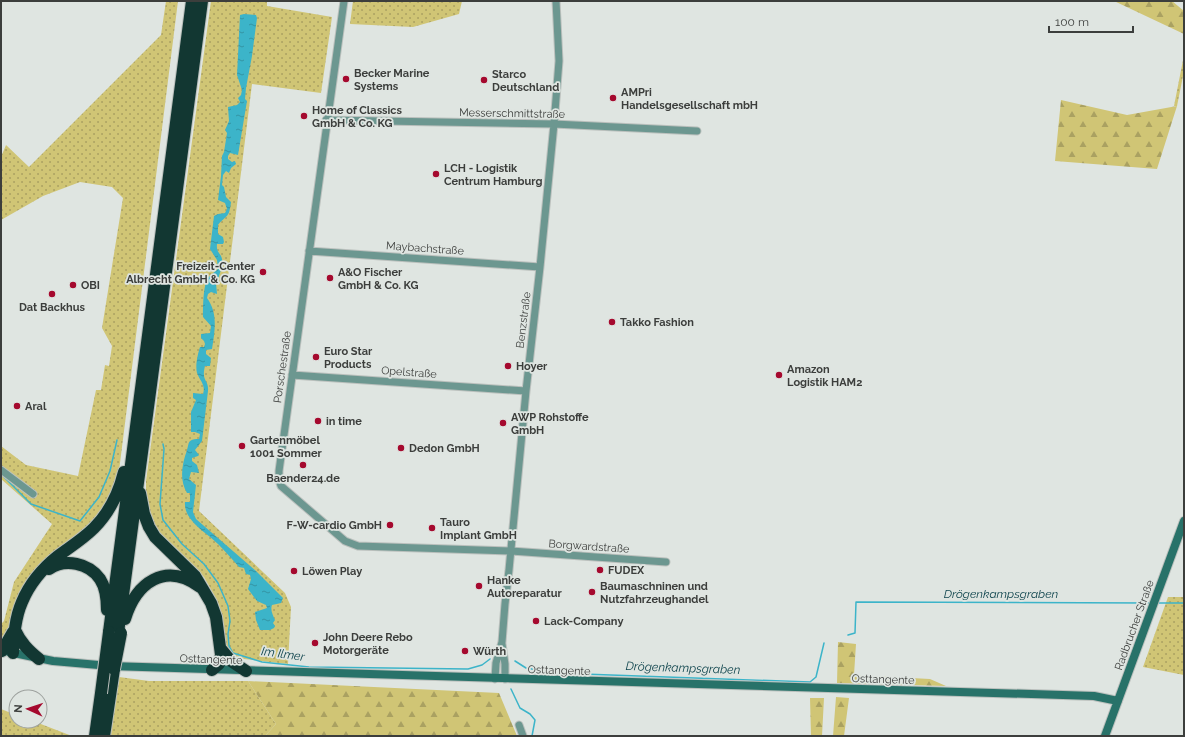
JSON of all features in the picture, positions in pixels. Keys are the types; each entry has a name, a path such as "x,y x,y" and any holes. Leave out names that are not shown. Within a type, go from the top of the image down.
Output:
{"highway":[{"path":"95,736 114,669 116,633 138,412 192,1"},
{"path":"104,736 106,693 139,472 202,1"},
{"path":"6,651 15,629 22,600 36,580 57,557 84,537 105,515 116,495 123,475 138,412"},
{"path":"139,472 141,500 149,527 162,545 192,573 204,590 213,608 216,617 221,649 218,666 212,670"},
{"path":"36,580 52,566 64,563 79,565 94,573 100,579 116,633"},
{"path":"116,633 134,598 150,581 161,577 175,576 192,582 204,590"},
{"path":"15,629 24,646 39,659"},
{"path":"212,670 218,634"},
{"path":"221,649 231,661 246,671"}],"street":[{"name":"Porschestraße","path":"344,1 326,120 279,480 281,486 345,541 358,546 511,551"},
{"name":"Benzstraße","path":"495,679 496,663 502,642 554,124 559,61 556,1"},
{"name":"Messerschmittstraße","path":"326,120 554,124 697,131"},
{"name":"Maybachstraße","path":"309,251 540,268"},
{"name":"Opelstraße","path":"292,375 526,392"},
{"path":"1,470 33,494"},
{"name":"Radbrucher Straße","path":"1105,736 1184,521"},
{"name":"Borgwardstraße","path":"511,551 666,562"},
{"name":"Benzstraße","path":"502,642 505,664 505,679"},
{"name":"Osttangente","path":"6,651 39,659 96,665 495,679 1094,696 1118,701"},
{"path":"519,725 524,736"}],"green space":[{"path":"166,1 178,1 119,471 104,512 57,555 1,640 1,624 4,621 14,582 52,524 1,479 1,446 26,465 78,476 96,390 101,390 105,365 109,366 112,346 102,328 123,198 112,187 80,182 43,196 1,220 1,157 6,145 29,167 161,35"},
{"path":"211,1 267,1 267,6 332,17 321,93 252,84 199,511 285,593 291,607 288,664 244,659 231,654 225,644 222,618 214,595 204,577 162,538 152,523 146,502 146,481"},
{"path":"353,1 462,1 459,14 413,27 350,24"},
{"path":"1114,1 1172,1 1184,11 1184,34"},
{"path":"1184,55 1184,71 1177,106 1174,106"},
{"path":"1061,100 1127,115 1177,106 1157,169 1055,161"},
{"path":"1168,597 1184,597 1184,675 1143,667"},
{"path":"838,642 856,644 854,675 930,679 946,686 837,683"},
{"path":"119,677 149,681 248,681 276,724 265,736 110,736"},
{"path":"248,681 499,693 517,736 265,736 276,724"},
{"path":"836,697 849,698 844,736 833,736"},
{"path":"810,698 824,698 822,736 811,736"},
{"path":"1,709 8,712 8,729 48,729 48,727 72,736 1,736"}],"water":[{"path":"240,15 256,15 257,18 246,88 245,99 247,101 238,155 230,153 228,159 232,162 235,161 236,164 231,168 229,173 226,171 223,175 222,185 224,187 226,197 231,202 227,216 218,225 218,234 223,237 224,242 223,244 217,244 217,249 222,262 218,279 215,281 217,294 211,292 208,294 207,298 213,310 215,322 212,349 206,350 206,354 211,358 210,366 205,366 204,371 204,378 208,391 202,441 195,450 199,455 192,458 192,461 197,465 199,473 191,472 189,479 196,485 193,512 196,519 256,571 283,598 281,603 272,605 271,607 275,620 273,623 275,626 270,630 260,630 256,620 255,612 267,608 266,605 257,601 248,589 251,579 250,575 246,574 244,568 239,567 218,544 197,526 188,515 185,509 185,502 190,502 190,493 187,493 184,488 182,477 184,461 189,443 192,440 199,439 200,434 191,432 191,412 196,400 193,398 193,393 203,394 204,391 196,367 200,347 204,347 205,344 201,338 201,334 210,333 211,326 203,317 205,286 210,275 218,269 217,260 210,249 214,216 225,213 227,209 225,203 218,200 222,156 227,133 225,130 229,121 228,107 237,105 240,102 238,98 241,95 242,90 237,75"}],"waterway":[{"name":"Im Ilmer","path":"1,474 31,504 80,521 99,497 110,471 117,440"},
{"name":"Im Ilmer","path":"163,444 164,449 160,504 163,520 182,544 204,564 218,583 228,606 230,621 228,634 229,646 233,653 262,662 309,667 468,669 482,665 490,659"},
{"name":"Drögenkampsgraben","path":"848,635 855,633 856,602 1150,603"},
{"name":"Drögenkampsgraben","path":"1158,603 1184,603"},
{"name":"Drögenkampsgraben","path":"515,661 526,668 555,673 810,682 816,677 824,643"},
{"path":"511,689 520,708 530,714 535,720 532,736"}],"place":[{"name":"Becker Marine Systems","path":"346,79"},
{"name":"Starco Deutschland","path":"484,80"},
{"name":"AMPri Handelsgesellschaft mbH","path":"613,98"},
{"name":"Home of Classics GmbH & Co. KG","path":"304,116"},
{"name":"LCH - Logistik Centrum Hamburg","path":"436,174"},
{"name":"Freizeit-Center Albrecht GmbH & Co. KG","path":"263,272"},
{"name":"A&O Fischer GmbH & Co. KG","path":"330,278"},
{"name":"OBI","path":"73,285"},
{"name":"Dat Backhus","path":"52,294"},
{"name":"Takko Fashion","path":"612,322"},
{"name":"Euro Star Products","path":"316,357"},
{"name":"Hoyer","path":"508,366"},
{"name":"Amazon Logistik HAM2","path":"779,375"},
{"name":"Aral","path":"17,406"},
{"name":"in time","path":"318,421"},
{"name":"AWP Rohstoffe GmbH","path":"503,423"},
{"name":"Gartenmöbel 1001 Sommer","path":"242,446"},
{"name":"Dedon GmbH","path":"401,448"},
{"name":"Baender24.de","path":"303,465"},
{"name":"F-W-cardio GmbH","path":"390,525"},
{"name":"Tauro Implant GmbH","path":"432,528"},
{"name":"FUDEX","path":"600,570"},
{"name":"Löwen Play","path":"294,571"},
{"name":"Hanke Autoreparatur","path":"479,586"},
{"name":"Baumaschninen und Nutzfahrzeughandel","path":"592,592"},
{"name":"Lack-Company","path":"536,621"},
{"name":"John Deere Rebo Motorgeräte","path":"315,643"},
{"name":"Würth","path":"465,651"}]}
